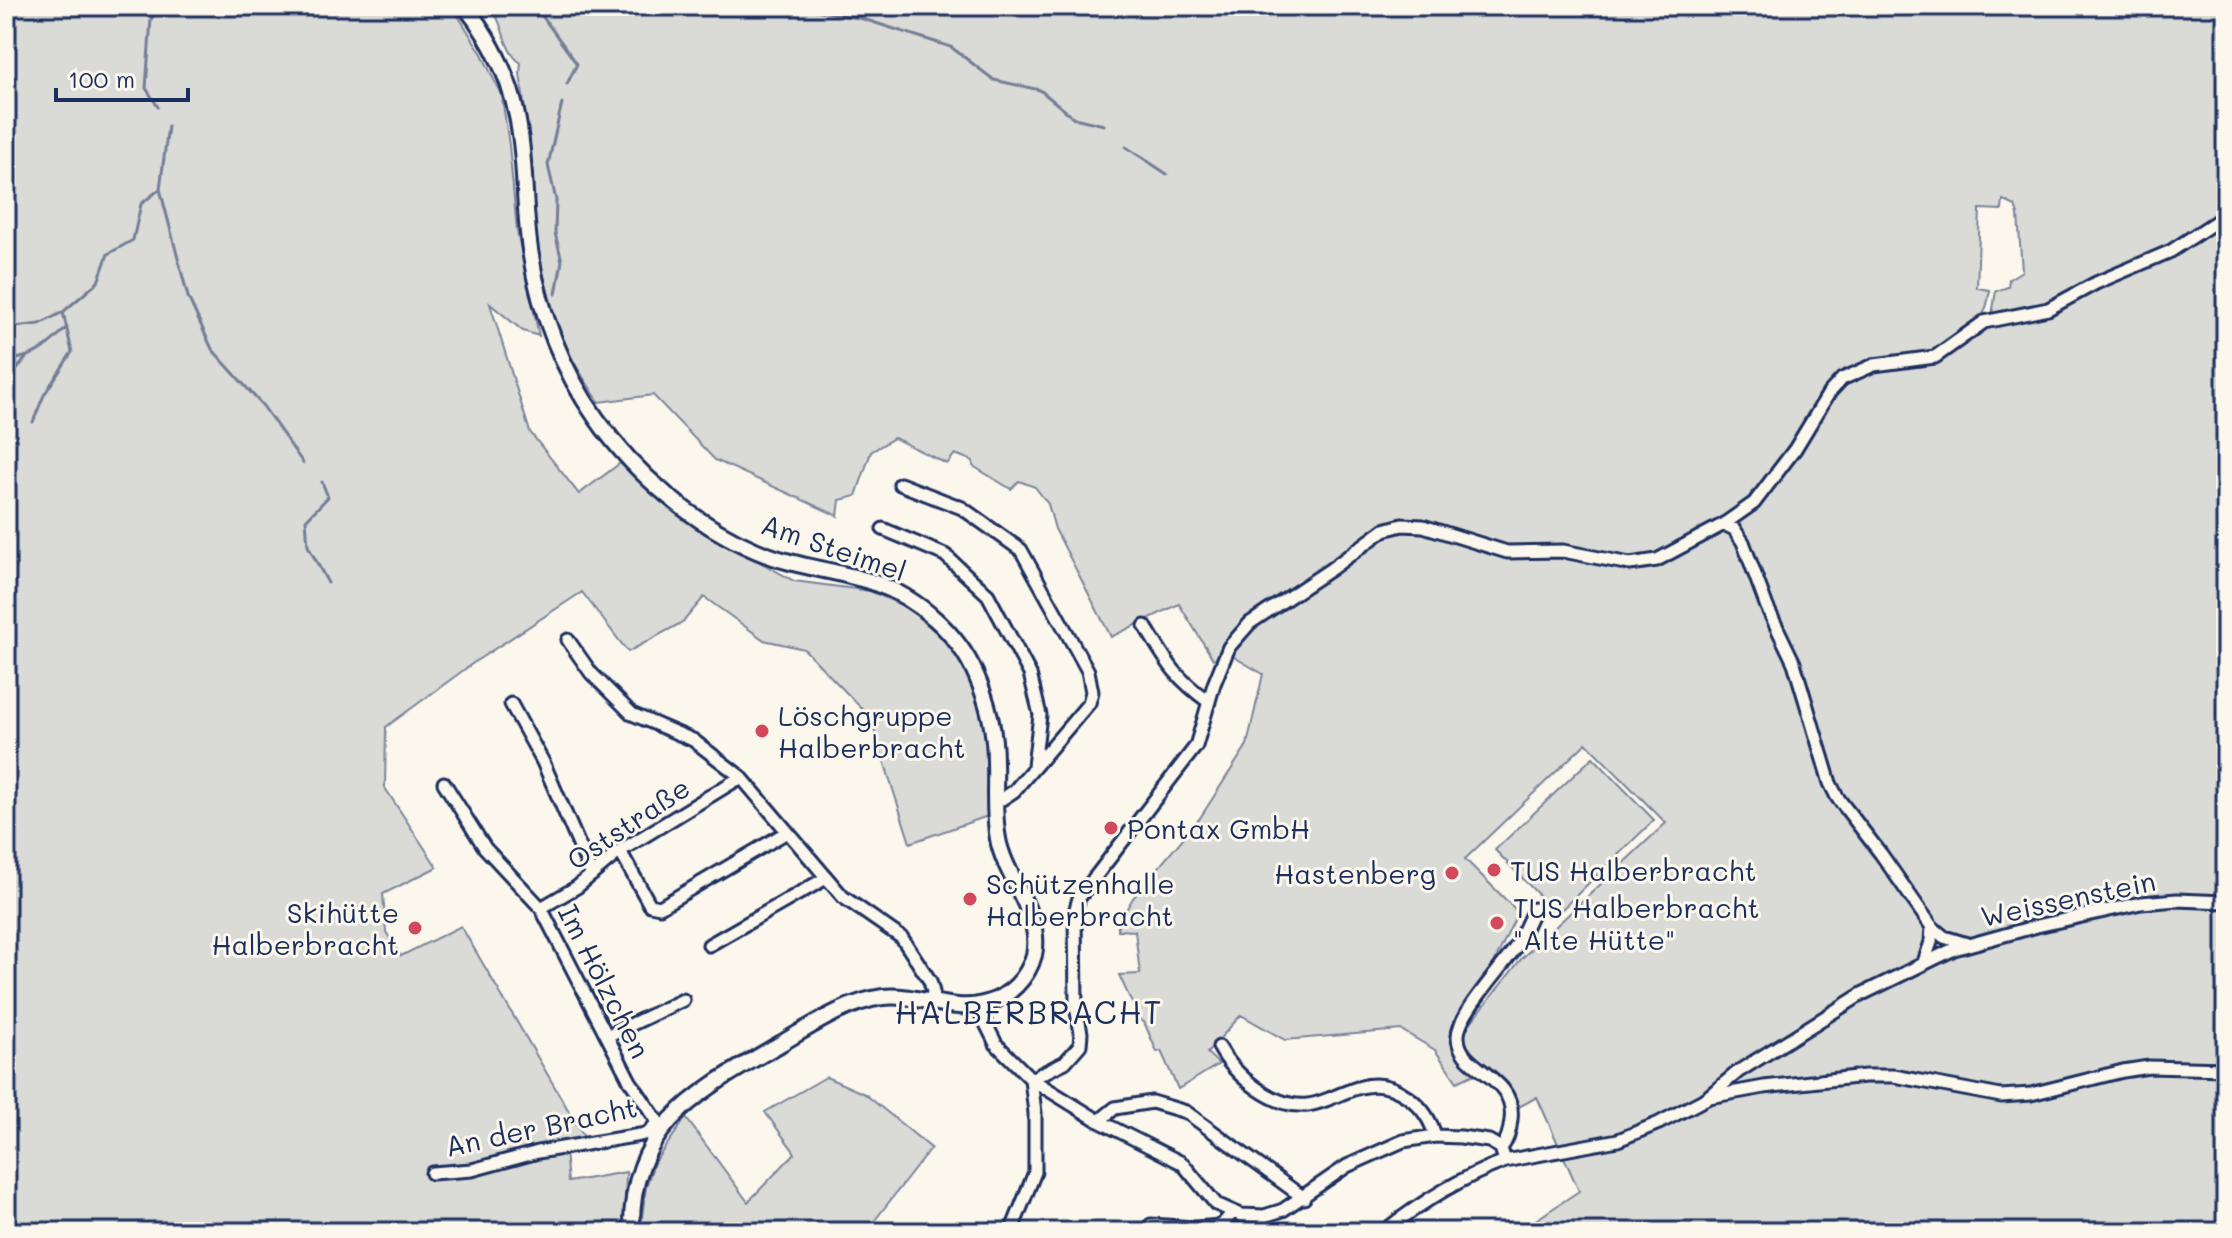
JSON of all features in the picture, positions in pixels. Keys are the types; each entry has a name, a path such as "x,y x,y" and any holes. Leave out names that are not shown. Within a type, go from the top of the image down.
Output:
{"main road":[{"name":"Am Steimel","path":"465,6 498,59 514,102 520,129 531,256 555,341 568,371 606,431 683,508 735,540 773,557 860,579 895,592 940,624 962,650 984,697 995,750 999,845 1034,929 1034,953 1025,975 1009,993 977,1006"},
{"path":"632,1232 637,1184 662,1123 704,1089 831,1016 880,998 900,996 962,1007 977,1006"}],"street":[{"path":"1031,1079 1065,1062 1080,1045 1075,912 1079,898 1196,746 1229,647 1250,623 1393,526 1423,526 1507,552 1563,551 1630,564 1670,555 1724,524 1758,499 1795,449 1829,393 1851,373 1874,365 1935,357 1984,322 2048,309 2096,283 2171,251 2226,215"},
{"path":"900,484 962,508 1021,550 1088,671 1092,692 1089,703 1009,796 995,799"},
{"name":"Weissenstein","path":"1724,524 1734,529 1743,542 1767,607 1794,663 1837,797 1932,927 1944,937 1967,944"},
{"path":"883,529 945,555 988,595 1030,674 1040,715 1034,767"},
{"path":"1145,626 1171,669 1187,687 1209,702"},
{"path":"568,640 591,673 632,714 693,740 741,777 843,897 902,938 930,981 933,992 931,1001"},
{"path":"511,704 543,762 592,875"},
{"name":"Oststraße","path":"541,908 577,887 620,851 741,777"},
{"name":"Im Hölzchen","path":"444,783 485,848 541,908 630,1081 662,1123"},
{"path":"620,851 650,905 660,907 787,832"},
{"path":"709,945 826,878"},
{"name":"Weissenstein","path":"1709,1097 1739,1071 1862,994 1967,944 2141,903 2177,900 2226,902"},
{"path":"1501,1148 1508,1140 1510,1130 1510,1099 1505,1089 1466,1055 1457,1034 1464,1017 1516,946 1534,909"},
{"path":"1924,962 1932,927"},
{"path":"607,1036 683,1000"},
{"path":"977,1006 996,1044 1031,1079 1099,1121 1182,1163 1216,1204 1233,1212 1250,1216 1271,1214 1304,1198 1347,1166 1403,1141 1435,1136 1489,1141 1501,1148 1505,1161"},
{"path":"1219,1047 1228,1062 1268,1096 1296,1104 1320,1102 1362,1086 1386,1086 1408,1096 1420,1107 1431,1121 1435,1136"},
{"path":"1383,1232 1448,1189 1505,1161 1618,1140 1709,1097 1764,1087 1879,1076 1894,1076 2001,1096 2031,1094 2149,1067 2226,1069"},
{"path":"1011,1232 1035,1172 1035,1113 1031,1079"},
{"path":"1099,1121 1115,1108 1152,1102 1186,1112 1304,1198"},
{"name":"An der Bracht","path":"432,1173 472,1170 538,1152 640,1135 662,1123"},
{"path":"1151,1225 1221,1226 1233,1212"}],"shaded area":[{"path":"6,6 452,6 482,54 502,97 517,231 539,336 523,331 490,304 530,432 579,494 623,461 724,542 794,581 870,591 906,607 942,637 966,666 986,728 989,751 988,816 910,843 870,717 804,649 764,640 704,597 683,622 628,652 582,592 476,661 386,727 385,788 437,867 383,894 386,932 401,956 461,926 584,1137 564,1142 568,1182 626,1172 624,1232 6,1232"},
{"path":"489,6 2226,6 2226,1232 1518,1232 1579,1191 1537,1097 1517,1108 1508,1083 1488,1068 1457,1082 1435,1050 1401,1030 1285,1040 1241,1015 1207,1053 1219,1064 1178,1089 1119,975 1140,974 1135,931 1118,930 1118,923 1133,898 1200,818 1247,745 1263,674 1227,653 1213,659 1179,604 1111,637 1055,529 1048,504 1035,487 1019,481 1011,489 973,466 973,461 955,454 947,464 894,438 871,452 856,496 840,500 838,516 715,460 653,395 599,402 561,342 536,245 532,165 521,63 510,51","holes":["2003,200 2015,206 2018,215 2022,271 2009,279 2008,287 1996,291 1992,315 2041,306 2064,294 2048,314 1986,325 1954,337 1980,319 1986,308 1990,290 1977,288 1980,209 2002,210","1586,743 1666,823 1522,958 1468,1026 1451,1037 1455,1022 1494,963 1518,912 1465,859"]},
{"path":"1593,757 1654,820 1557,914 1495,850"},
{"path":"826,1077 865,1094 931,1148 872,1224 882,1232 640,1232 646,1187 654,1163 686,1118 748,1202 795,1153 765,1112"}],"waterway":[{"path":"158,107 146,88 151,19 161,6"},
{"path":"535,6 577,64 567,84"},
{"path":"796,6 863,19 951,47 994,80 1040,90 1074,118 1104,125"},
{"path":"556,294 562,261 555,233 556,200 548,165 562,103"},
{"path":"168,126 160,189 188,297 212,349 263,406 303,463"},
{"path":"1126,147 1167,174"},
{"path":"33,422 44,395 72,352 63,312 98,282 108,254 133,240 141,204 160,189"},
{"path":"6,328 40,324 63,312"},
{"path":"6,361 40,350 67,327"},
{"path":"6,383 26,358"},
{"path":"322,482 328,497 306,520 308,546 328,583"}],"place":[{"name":"Löschgruppe Halberbracht","path":"762,731"},
{"name":"Pontax GmbH","path":"1111,828"},
{"name":"TUS Halberbracht","path":"1494,870"},
{"name":"Hastenberg","path":"1452,873"},
{"name":"Schützenhalle Halberbracht","path":"970,899"},
{"name":"TUS Halberbracht \"Alte Hütte\"","path":"1497,923"},
{"name":"Skihütte Halberbracht","path":"415,928"}],"district":[{"name":"HALBERBRACHT","path":"1029,1011"}]}
